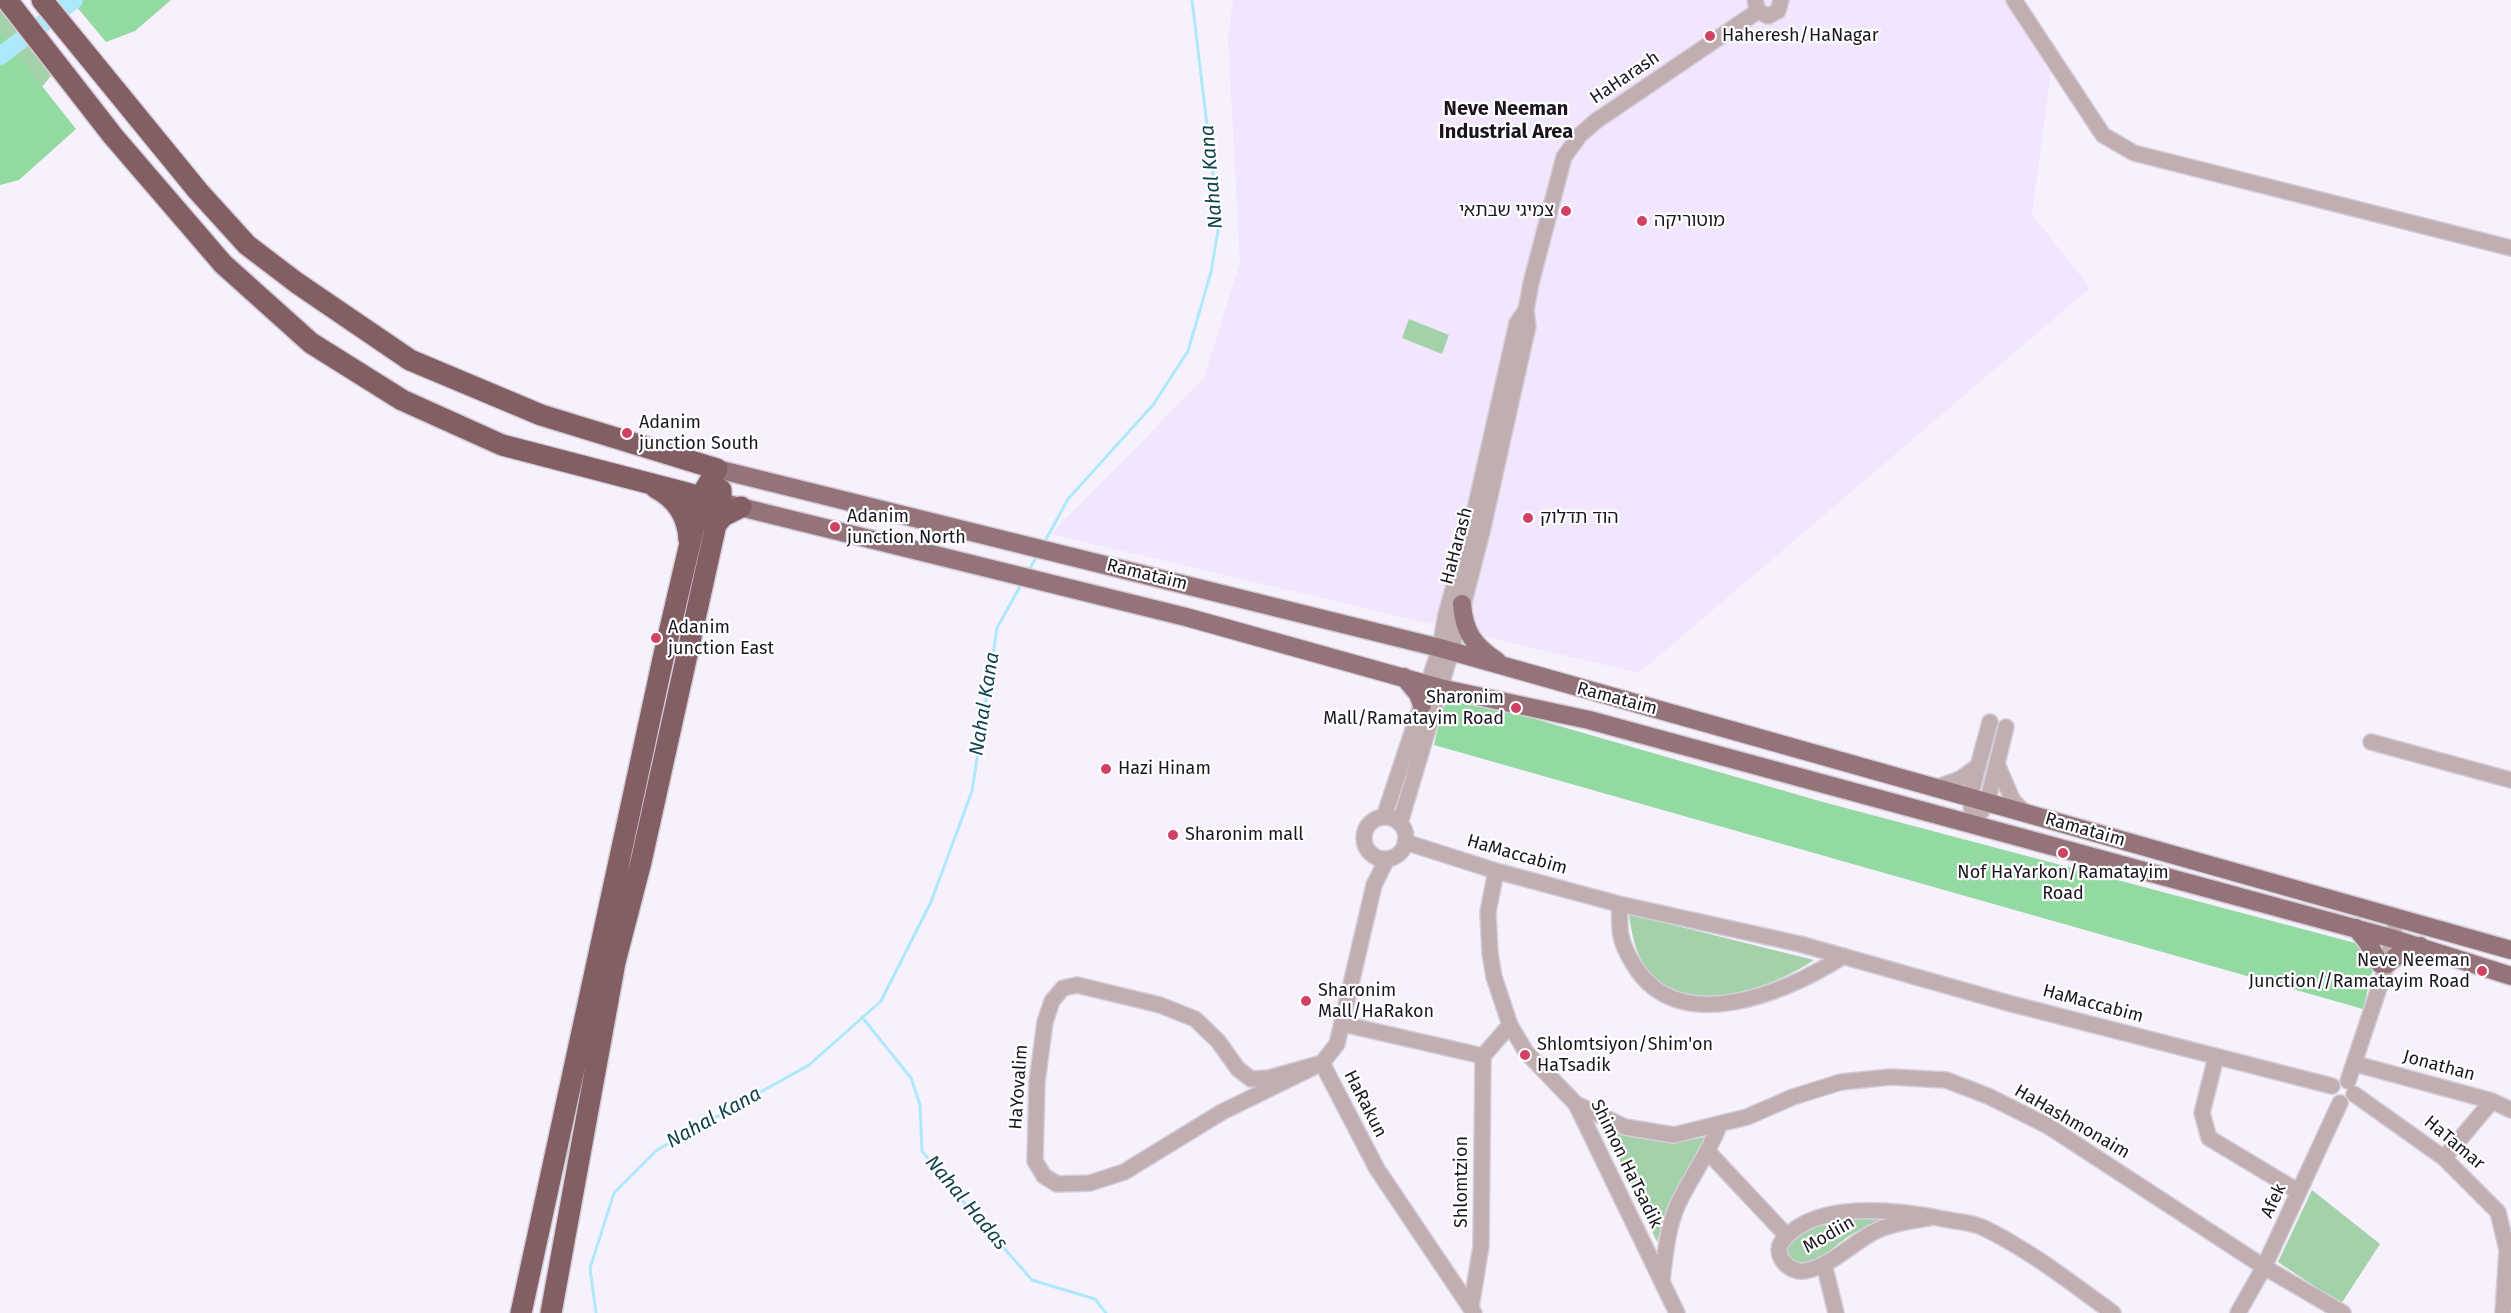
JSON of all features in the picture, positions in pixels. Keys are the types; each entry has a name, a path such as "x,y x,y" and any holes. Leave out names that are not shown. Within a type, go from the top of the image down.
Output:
{"highway":[{"path":"7,0 113,136 223,264 310,343 402,400 502,445 721,502"},
{"path":"42,0 68,35 198,191 247,245 297,283 410,360 541,415 717,469 723,516 714,527 641,862 615,962 551,1313"},
{"path":"648,483 661,490 679,507 687,525 690,551"},
{"path":"521,1313 663,659 690,551 721,502"}],"main road":[{"name":"Ramataim","path":"717,469 1445,650 1938,786 2027,814 2511,950"},
{"name":"Ramataim","path":"721,502 1197,620 1404,677 1418,694 1436,694 1589,720 2390,937 2511,976"},
{"path":"1462,604 1465,628 1470,638 1490,657 1509,669"},
{"path":"2356,928 2373,951 2382,970 2403,951 2420,946"}],"street":[{"name":"HaHarash","path":"1445,650 1462,604 1482,532 1528,326 1526,310 1561,164 1574,143 1602,116 1757,5 1765,16 1774,15 1780,8 1781,0"},
{"path":"2014,0 2103,135 2134,153 2511,248"},
{"name":"HaHarash","path":"1445,650 1446,614 1471,527 1517,323 1526,310"},
{"path":"1400,824 1436,694 1445,650"},
{"path":"1384,817 1436,694"},
{"path":"1979,800 1978,766 1990,722"},
{"path":"1973,825 1979,800 1998,764 2006,727"},
{"path":"2371,742 2511,780"},
{"path":"1998,764 2013,801 2027,814"},
{"path":"1938,786 1960,779 1978,766"},
{"path":"1384,817 1400,824 1404,829 1405,842 1397,855 1380,857 1365,845 1364,832 1371,821 1384,817"},
{"name":"HaMaccabim","path":"1405,842 1496,871 1619,904 1731,927 2332,1086"},
{"name":"HaRakun","path":"1380,857 1343,1024 1337,1044 1322,1063 1377,1169 1472,1310"},
{"name":"Shimon HaTsadik","path":"1496,871 1488,912 1490,953 1494,977 1510,1024 1539,1068 1576,1104 1677,1313"},
{"path":"1619,904 1621,937 1639,974 1651,988 1666,997 1685,1003 1729,1002 1767,994 1815,975 1844,956"},
{"path":"2351,1088 2341,1079 2332,1086 2332,1096 2340,1103 2347,1102 2351,1088 2356,1064 2390,937 2397,917"},
{"name":"HaYovalim","path":"1077,985 1118,994 1188,1015 1218,1041 1238,1069 1251,1079 1269,1078 1322,1063 1222,1112 1124,1172 1090,1183 1057,1184 1044,1176 1035,1161 1037,1082 1045,1022 1052,1001 1063,988 1077,985"},
{"path":"1343,1024 1483,1056 1510,1024"},
{"name":"Shlomtzion","path":"1472,1310 1481,1246 1483,1056"},
{"path":"2216,1057 2202,1113 2209,1138 2299,1192"},
{"name":"Jonathan","path":"2356,1064 2492,1101 2511,1110"},
{"name":"HaHashmonaim","path":"1576,1104 1625,1126 1674,1135 1719,1126 1747,1117 1793,1096 1841,1082 1891,1077 1946,1080 1988,1096 2048,1126 2264,1267 2343,1313"},
{"name":"HaTamar","path":"2351,1088 2444,1158 2498,1212 2507,1250 2503,1313"},
{"path":"2444,1158 2492,1101"},
{"name":"Afek","path":"2238,1313 2264,1267 2340,1103"},
{"path":"1662,1281 1667,1236 1677,1206 1709,1153 1719,1126"},
{"path":"1709,1153 1787,1236"},
{"name":"Modiin","path":"1934,1217 1875,1231 1824,1264 1799,1272 1782,1261 1778,1252 1781,1242 1804,1225 1848,1211 1874,1209 1934,1217 1981,1226 2035,1256 2113,1313"},
{"path":"1824,1264 1836,1313"}],"shaded area":[{"path":"1233,0 2021,0 2054,50 2032,214 2090,288 1639,673 1051,534 1204,378 1240,262 1228,39"}],"green space":[{"path":"71,0 171,0 135,31 106,42"},
{"path":"0,4 54,72 0,139"},
{"path":"0,33 76,129 19,180 0,185"},
{"path":"1409,319 1449,335 1442,354 1402,338"},
{"path":"1462,698 1823,802 2378,949 2363,1009 1434,745 1442,710 1449,700"},
{"path":"1629,914 1814,960 1779,979 1737,993 1715,996 1675,991 1658,981 1645,967 1634,942"},
{"path":"1606,1130 1630,1137 1655,1140 1705,1137 1667,1207 1657,1242"},
{"path":"2312,1190 2380,1244 2341,1304 2278,1262"},
{"path":"1843,1218 1894,1218 1854,1233 1815,1260 1798,1262 1789,1259 1786,1252 1796,1238 1810,1229"}],"waterway":[{"path":"0,56 74,0"},
{"name":"Nahal Kana","path":"1044,543 1068,499 1153,405 1188,351 1211,272 1219,225 1192,0"},
{"name":"Nahal Kana","path":"1028,572 1038,554"},
{"name":"Nahal Kana","path":"596,1313 590,1268 614,1193 657,1150 809,1065 881,1001 931,902 972,791 997,628 1022,583"},
{"name":"Nahal Hadas","path":"862,1017 911,1078 920,1105 922,1151 947,1183 1032,1280 1095,1299 1106,1313"}],"place":[{"name":"Haheresh/HaNagar","path":"1710,36"},
{"name":"צמיגי שבתאי","path":"1566,211"},
{"name":"מוטוריקה","path":"1642,221"},
{"name":"Adanim junction South","path":"627,433"},
{"name":"הוד תדלוק","path":"1528,518"},
{"name":"Adanim junction North","path":"835,527"},
{"name":"Adanim junction East","path":"656,638"},
{"name":"Sharonim Mall/Ramatayim Road","path":"1516,708"},
{"name":"Hazi Hinam","path":"1106,769"},
{"name":"Sharonim mall","path":"1173,835"},
{"name":"Nof HaYarkon/Ramatayim Road","path":"2063,853"},
{"name":"Neve Neeman Junction//Ramatayim Road","path":"2482,971"},
{"name":"Sharonim Mall/HaRakon","path":"1306,1001"},
{"name":"Shlomtsiyon/Shim'on HaTsadik","path":"1525,1055"}],"district":[{"name":"Neve Neeman Industrial Area","path":"1506,120"}]}
